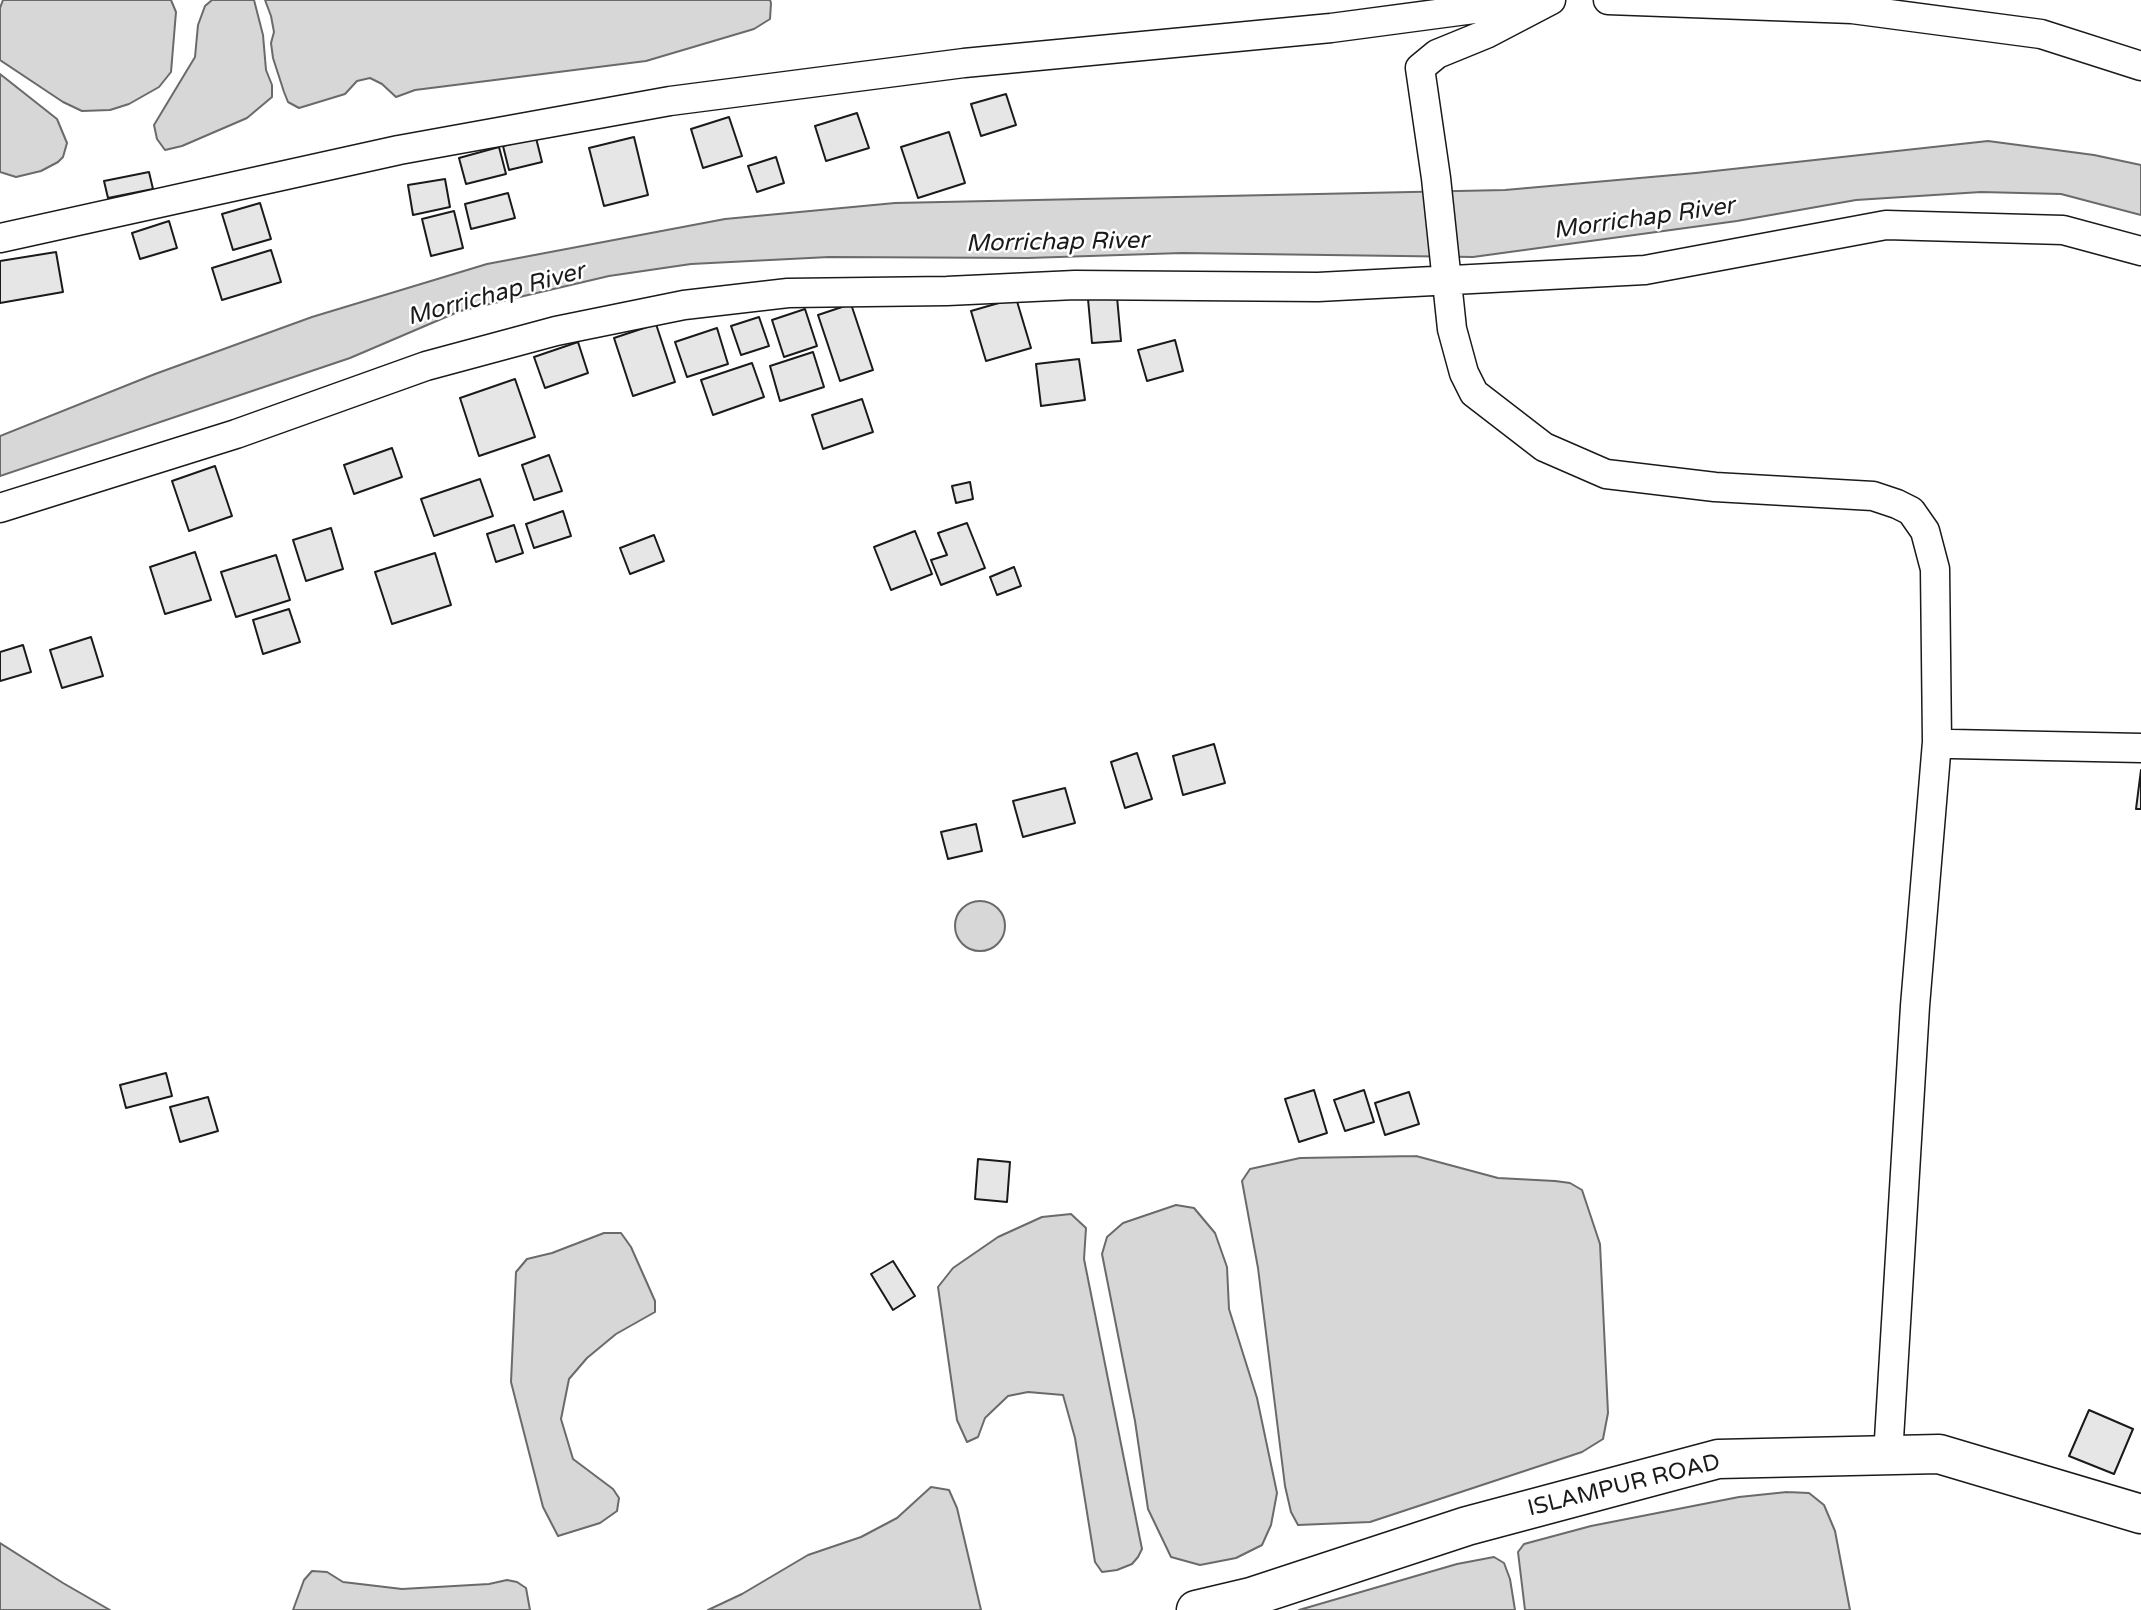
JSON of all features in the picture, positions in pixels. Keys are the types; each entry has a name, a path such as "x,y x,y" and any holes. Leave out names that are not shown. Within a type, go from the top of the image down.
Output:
{"street":[{"path":"0,239 399,150 670,101 964,63 1331,28 1540,0"},
{"path":"1551,0 1486,34 1437,54 1420,68 1436,178 1452,329 1464,373 1474,393 1545,447 1606,474 1715,487 1873,496 1897,504 1911,511 1925,531 1934,569 1937,743 1915,1006 1888,1455"},
{"path":"1608,0 1852,9 2041,34 2141,66"},
{"path":"0,508 236,434 426,366 556,331 684,305 788,293 947,291 1075,285 1318,287 1645,270 1886,225 2063,230 2141,251"},
{"path":"1952,744 2141,748"},
{"name":"ISLAMPUR ROAD","path":"1196,1610 1251,1597 1467,1526 1718,1459 1939,1454 2141,1514"}],"water":[{"path":"3,0 171,0 176,12 171,72 159,87 129,104 110,110 82,111 63,102 0,60 0,8"},
{"path":"212,0 254,0 263,35 272,97 247,118 182,146 165,150 157,139 154,125 195,57 198,25 205,6"},
{"path":"265,0 770,0 771,3 770,19 754,29 646,61 415,90 396,97 382,84 370,78 357,81 345,94 299,108 288,102 273,58 271,43 274,32"},
{"path":"0,74 57,119 67,143 63,157 58,162 41,171 16,177 0,172"},
{"name":"Morrichap River","path":"1988,141 2094,155 2141,165 2141,215 2061,194 1981,192 1856,200 1737,221 1473,257 1182,253 1028,258 829,257 691,264 609,276 460,311 350,358 0,476 0,436 155,374 312,317 487,264 725,219 895,203 1505,190 1696,173"},
{"path":"980,901 997,909 1005,926 997,943 980,951 963,943 955,926 963,909"},
{"path":"1416,1156 1498,1178 1570,1183 1582,1190 1600,1244 1608,1413 1603,1439 1582,1452 1370,1522 1298,1525 1291,1512 1285,1486 1258,1268 1242,1181 1250,1169 1300,1158"},
{"path":"1176,1205 1194,1208 1215,1233 1227,1267 1229,1309 1257,1398 1277,1493 1271,1525 1262,1545 1236,1558 1200,1565 1171,1557 1148,1509 1135,1421 1102,1254 1107,1237 1123,1223"},
{"path":"1071,1214 1086,1228 1084,1259 1142,1549 1132,1564 1102,1572 1095,1562 1075,1438 1063,1395 1028,1392 1008,1396 985,1418 978,1437 967,1442 957,1420 938,1287 953,1268 998,1237 1042,1217"},
{"path":"604,1233 621,1233 631,1247 655,1301 655,1312 616,1334 587,1358 569,1379 561,1419 573,1459 613,1489 619,1498 617,1511 600,1523 558,1536 543,1507 511,1382 516,1272 527,1259 552,1253"},
{"path":"931,1487 949,1490 957,1508 981,1610 708,1610 742,1594 808,1555 861,1537 897,1518"},
{"path":"1787,1492 1809,1493 1824,1505 1835,1531 1850,1610 1525,1610 1518,1552 1524,1544 1591,1526 1739,1497"},
{"path":"0,1543 63,1583 110,1610 0,1610"},
{"path":"1494,1557 1504,1563 1510,1579 1515,1610 1299,1610 1457,1564"},
{"path":"312,1571 327,1572 343,1582 402,1589 489,1584 507,1580 526,1588 530,1610 293,1610 304,1580"}],"building":[{"path":"1006,94 1016,125 981,136 971,104"},
{"path":"857,113 869,148 826,161 815,126"},
{"path":"729,117 742,156 703,168 691,129"},
{"path":"949,132 965,183 918,198 901,147"},
{"path":"634,137 648,195 604,206 589,148"},
{"path":"536,138 542,162 509,170 503,146"},
{"path":"499,147 506,174 466,184 459,158"},
{"path":"776,157 784,183 757,192 748,166"},
{"path":"149,172 153,189 108,198 104,181"},
{"path":"445,179 450,207 413,215 408,185"},
{"path":"508,193 515,218 471,229 465,204"},
{"path":"260,203 271,239 233,250 222,214"},
{"path":"454,211 463,248 431,256 422,219"},
{"path":"169,221 177,248 140,259 132,233"},
{"path":"271,250 281,282 222,300 212,268"},
{"path":"56,252 63,292 0,303 0,261"},
{"path":"1117,297 1121,341 1092,343 1088,299"},
{"path":"1016,298 1031,348 986,361 971,311"},
{"path":"851,304 873,370 840,381 818,315"},
{"path":"805,309 817,346 784,357 772,320"},
{"path":"759,317 769,346 741,355 731,326"},
{"path":"656,324 675,382 633,396 614,338"},
{"path":"717,328 728,364 687,377 675,342"},
{"path":"1175,340 1183,371 1147,381 1138,350"},
{"path":"578,342 588,373 545,388 534,357"},
{"path":"813,352 824,387 780,401 770,366"},
{"path":"1079,359 1085,400 1041,406 1036,364"},
{"path":"752,363 764,397 713,415 701,380"},
{"path":"515,379 535,437 479,456 460,398"},
{"path":"862,399 873,432 823,449 812,415"},
{"path":"392,448 402,477 354,494 344,465"},
{"path":"549,455 562,491 534,500 522,465"},
{"path":"215,466 232,516 189,531 172,481"},
{"path":"480,479 493,516 434,536 421,499"},
{"path":"970,482 973,499 956,503 952,486"},
{"path":"563,511 571,536 534,548 526,524"},
{"path":"967,523 985,568 941,585 931,560 947,555 938,533"},
{"path":"514,525 523,553 496,562 487,534"},
{"path":"331,528 343,569 306,581 293,540"},
{"path":"915,531 932,574 891,590 874,547"},
{"path":"654,535 664,561 630,574 620,548"},
{"path":"195,552 211,600 165,614 150,567"},
{"path":"435,553 451,605 392,624 375,572"},
{"path":"276,555 290,600 236,617 221,572"},
{"path":"1014,567 1021,586 997,595 990,577"},
{"path":"289,609 300,642 263,654 253,620"},
{"path":"91,637 103,676 62,688 50,650"},
{"path":"23,645 31,672 0,681 0,652"},
{"path":"1214,744 1225,783 1183,795 1173,756"},
{"path":"1137,753 1152,799 1125,808 1111,762"},
{"path":"2141,770 2141,809 2136,809"},
{"path":"1065,788 1075,823 1023,837 1013,801"},
{"path":"976,824 982,851 948,859 941,832"},
{"path":"166,1073 172,1096 126,1108 120,1085"},
{"path":"1314,1090 1327,1133 1299,1142 1285,1099"},
{"path":"1364,1090 1374,1122 1345,1131 1334,1100"},
{"path":"1409,1092 1419,1124 1385,1135 1375,1103"},
{"path":"208,1097 218,1131 180,1142 170,1107"},
{"path":"978,1159 1010,1162 1007,1202 975,1199"},
{"path":"893,1261 915,1296 893,1310 871,1274"},
{"path":"2089,1410 2133,1429 2114,1474 2069,1456"}]}
